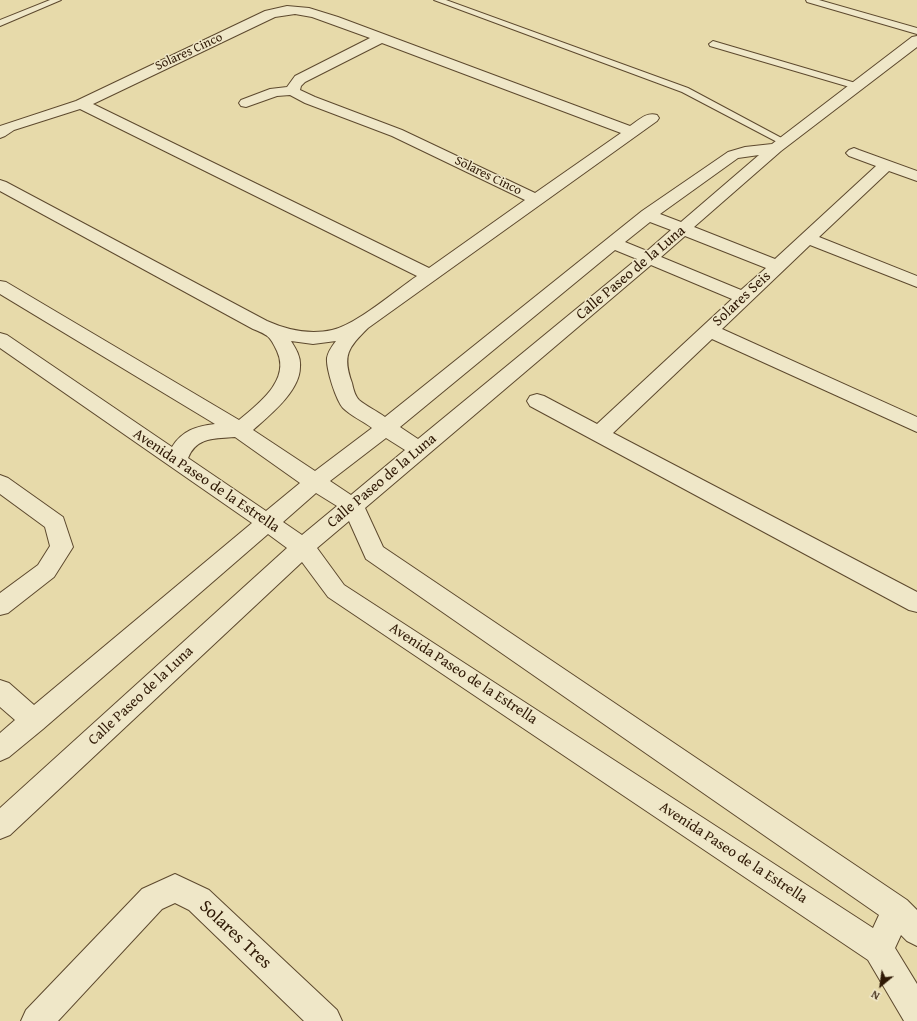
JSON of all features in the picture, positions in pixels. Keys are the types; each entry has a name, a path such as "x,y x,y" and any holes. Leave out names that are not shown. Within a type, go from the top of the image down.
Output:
{"street":[{"name":"Solares Cinco","path":"0,133 9,127 80,104 270,14 281,10 290,9 310,12 632,132"},
{"path":"246,103 275,92 293,91 294,85 300,79 381,38"},
{"name":"Calle Paseo de la Luna","path":"0,826 303,547 666,243 780,145 917,40"},
{"name":"Solares Cinco","path":"293,91 310,100 396,133 537,200"},
{"path":"80,104 430,275"},
{"name":"Solares Cinco","path":"419,450 350,403 344,393 337,358 348,336 361,324 652,118"},
{"path":"0,749 315,482 386,428 648,215 733,156 780,145"},
{"path":"854,153 917,176"},
{"name":"Solares Seis","path":"599,434 886,165"},
{"path":"0,185 260,326 276,332 302,338 333,336 361,324"},
{"path":"648,215 666,243 749,293"},
{"path":"808,238 917,282"},
{"path":"613,243 666,243 773,270"},
{"path":"0,286 239,430 352,506 374,553 897,910 917,931"},
{"path":"709,330 917,425"},
{"path":"176,460 185,442 192,436 206,432 239,430 277,395 288,382 291,370 290,360 276,332"},
{"name":"Avenida Paseo de la Estrella","path":"0,339 303,547 336,591 879,949 917,1014"},
{"path":"537,401 917,603"},
{"path":"0,483 55,523 62,547 46,571 0,606"},
{"path":"0,691 34,721"},
{"name":"Solares Tres","path":"37,1021 152,899 175,888 199,900 326,1021"},
{"path":"879,949 897,910"}],"lane":[{"path":"0,23 57,0"},
{"path":"438,0 685,90 780,145"},
{"path":"810,0 917,31"},
{"path":"713,44 856,86"}]}
